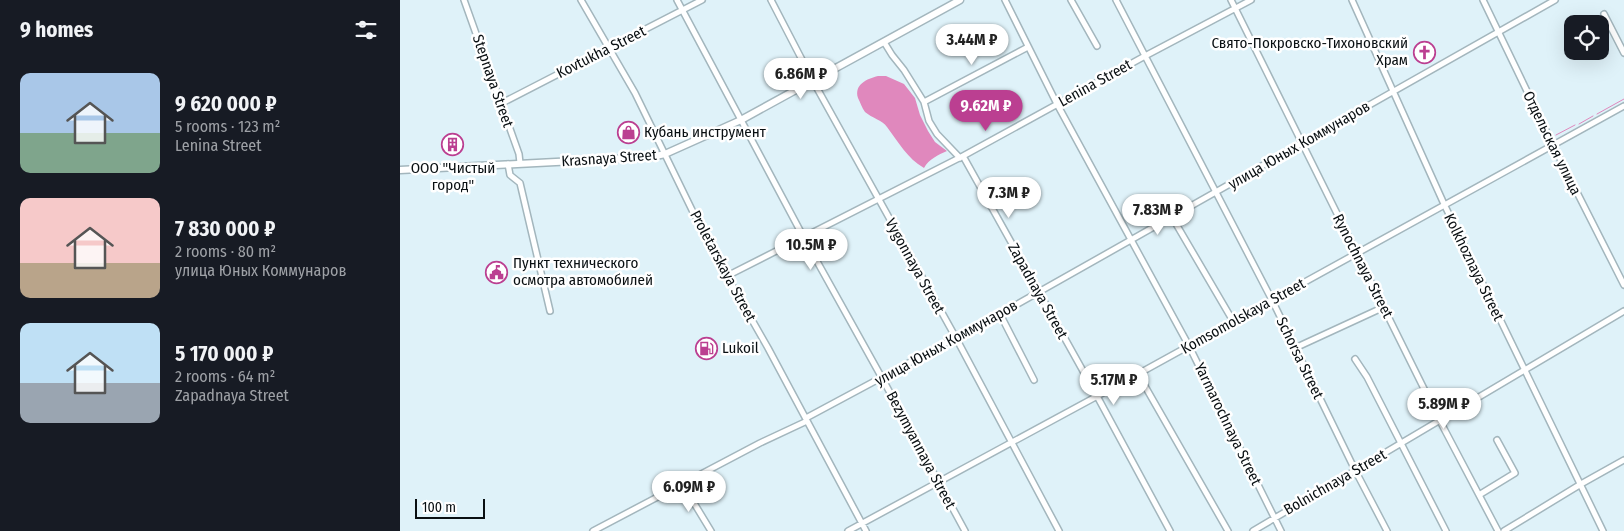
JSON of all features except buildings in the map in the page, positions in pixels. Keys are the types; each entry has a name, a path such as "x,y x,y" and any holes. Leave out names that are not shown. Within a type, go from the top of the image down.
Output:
{"main road":[{"name":"Krasnaya Street","path":"400,170 651,157 665,154 741,120 960,0"}],"street":[{"name":"Stepnaya Street","path":"464,0 519,154 520,163"},
{"name":"Proletarskaya Street","path":"581,0 635,93 727,276 866,531"},
{"name":"Bezymyannaya Street","path":"677,0 804,238 965,531"},
{"name":"Kovtukha Street","path":"500,104 702,0"},
{"name":"Vygonnaya Street","path":"771,0 813,81 956,338 1059,531"},
{"name":"Yarmarochnaya Street","path":"1005,0 1057,104 1189,346 1281,531"},
{"path":"1071,0 1097,46"},
{"name":"Schorsa Street","path":"1116,0 1272,300 1387,531"},
{"name":"Rynochnaya Street","path":"1231,0 1440,421 1498,531"},
{"name":"Lenina Street","path":"727,276 961,157 1251,0"},
{"name":"Kolkhoznaya Street","path":"1352,0 1444,204 1603,531"},
{"name":"Отдельская улица","path":"1483,0 1552,145 1624,286"},
{"name":"улица Юных Коммунаров","path":"593,531 806,420 1000,314 1555,0"},
{"path":"1604,14 1624,53"},
{"name":"Zapadnaya Street","path":"884,42 924,102 929,121 937,134 961,157 1039,292 1170,531"},
{"path":"924,102 1028,47"},
{"name":"Komsomolskaya Street","path":"848,531 1233,322 1624,106"},
{"path":"508,164 510,175 520,183 550,311"},
{"path":"1172,217 1233,322"},
{"path":"1295,348 1384,307"},
{"name":"Bolnichnaya Street","path":"1253,531 1624,311"},
{"path":"1000,314 1034,380"},
{"path":"1354,359 1367,377 1446,531"},
{"path":"1138,374 1228,531"},
{"path":"1480,496 1515,473 1497,440"},
{"path":"1504,531 1624,460"},
{"path":"683,485 711,531"}],"shaded area":[{"path":"878,76 886,76 904,84 915,98 920,115 935,142 947,151 931,160 924,168 908,155 885,125 865,112 862,107 858,98 858,89 862,83"}],"waterway":[{"path":"1597,114 1624,99"},
{"path":"1579,124 1593,116"},
{"path":"1556,135 1575,125"}],"place":[{"name":"Свято-Покровско-Тихоновский Храм","path":"1424,52"},
{"name":"Кубань инструмент","path":"628,132"},
{"name":"ООО \"Чистый город\"","path":"453,145"},
{"name":"Пункт технического осмотра автомобилей","path":"497,272"},
{"name":"Lukoil","path":"706,348"}]}
